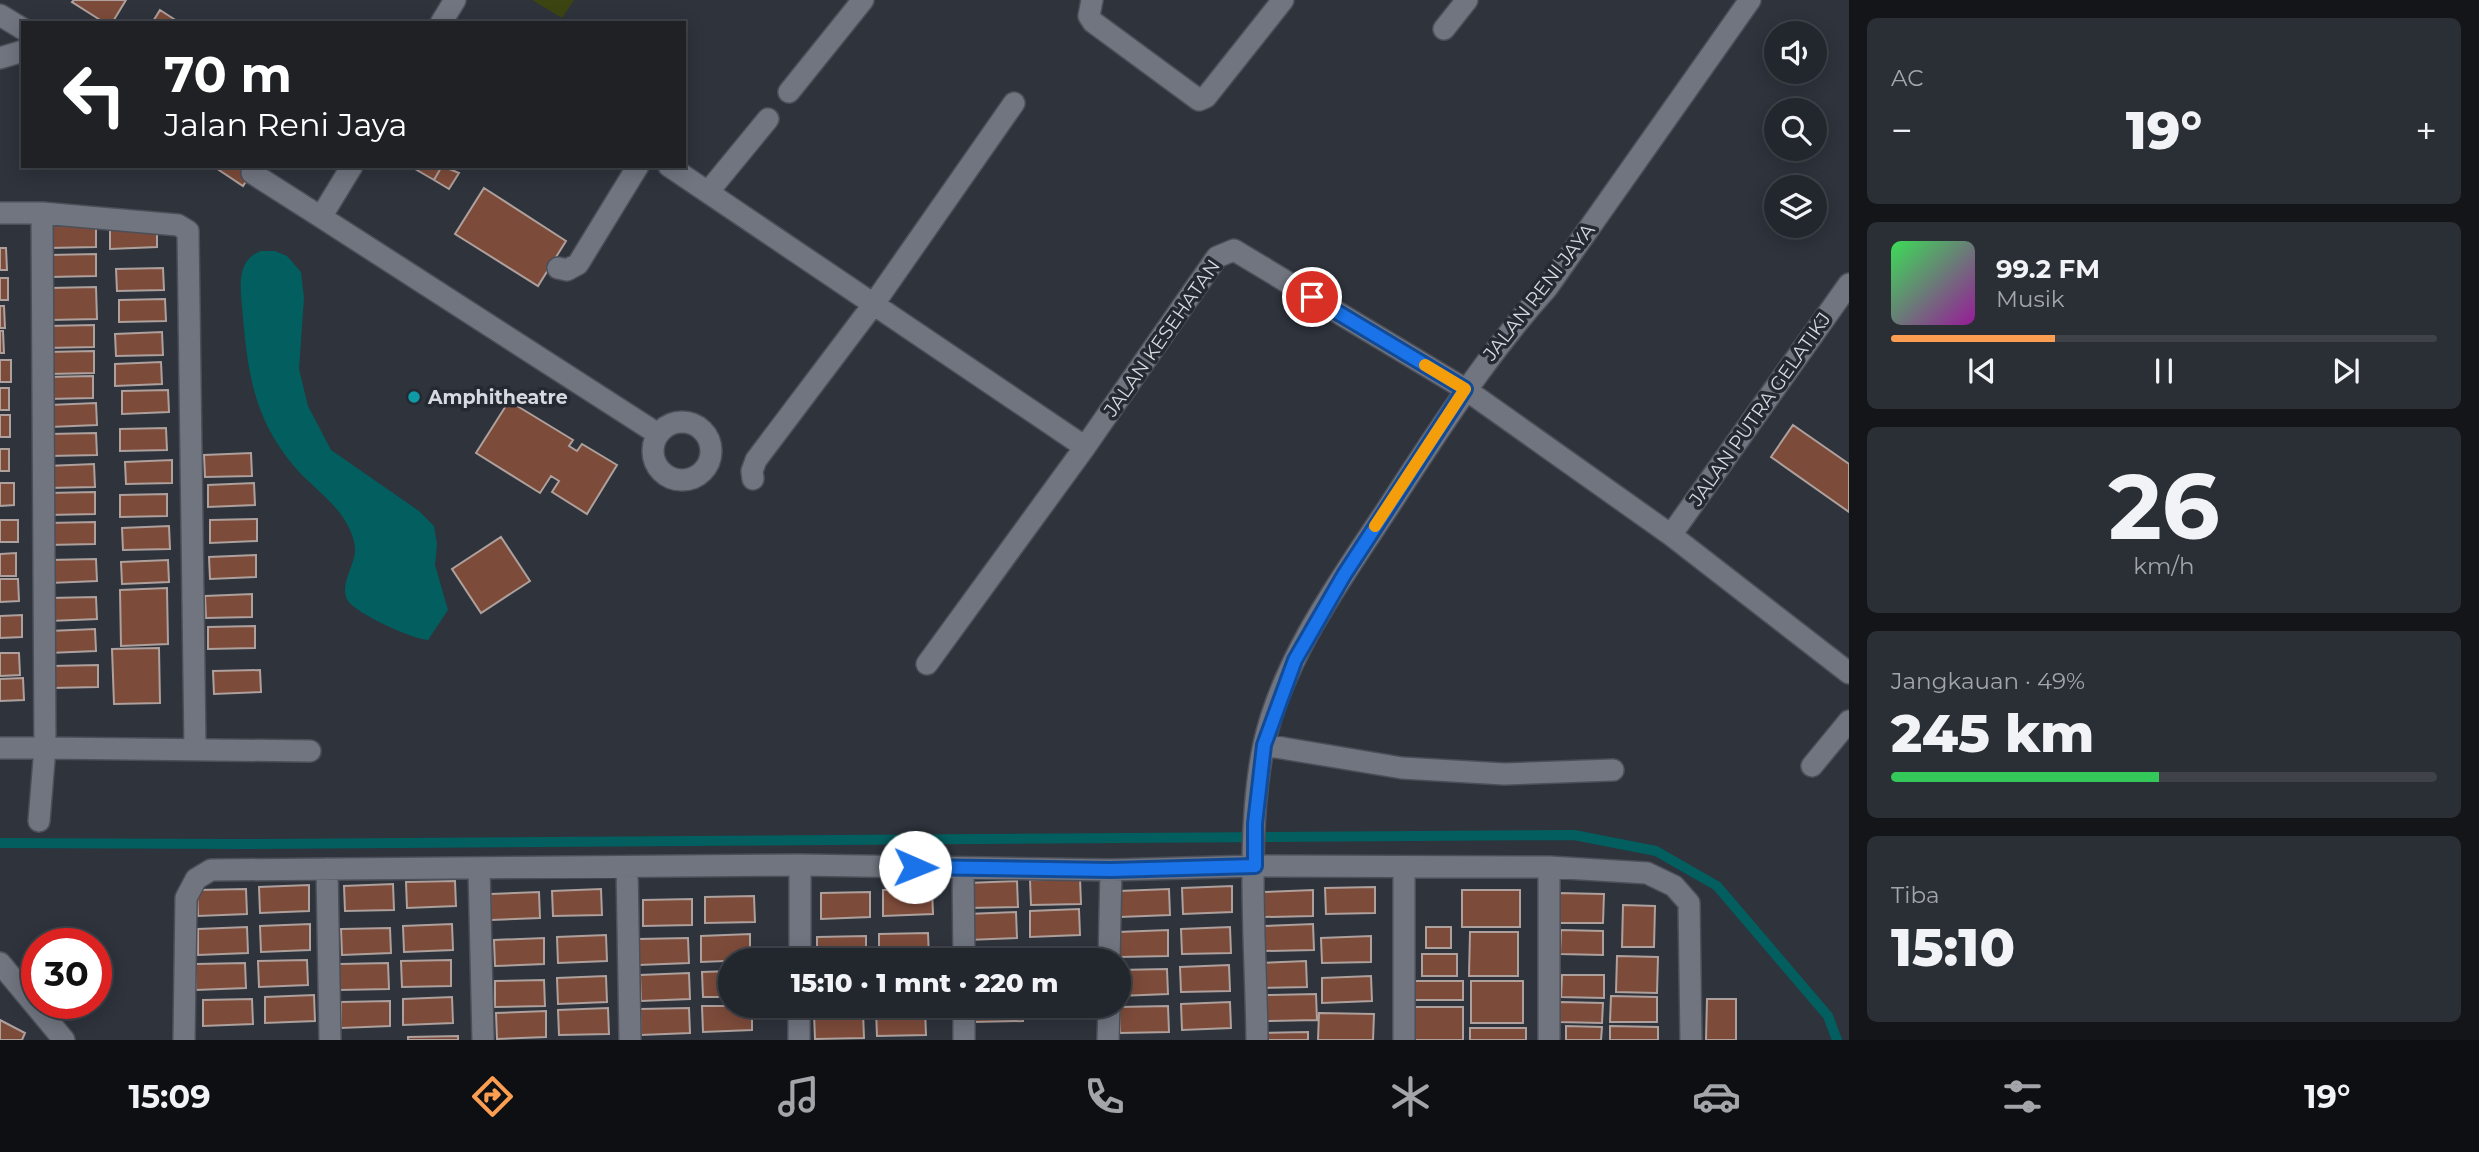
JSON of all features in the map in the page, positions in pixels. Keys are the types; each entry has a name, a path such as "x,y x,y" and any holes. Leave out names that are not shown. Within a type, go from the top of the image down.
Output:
{"street":[{"path":"442,21 455,0"},
{"path":"789,92 863,0"},
{"path":"1092,0 1089,16 1093,22 1199,100 1206,97 1283,0"},
{"path":"1444,29 1467,0"},
{"name":"JALAN RENI JAYA","path":"1257,1040 1255,824 1264,745 1295,660 1344,575 1465,389 1510,330 1547,288 1750,0"},
{"path":"0,15 21,28"},
{"path":"0,58 21,52"},
{"path":"753,479 752,471 756,460 873,304 1014,103"},
{"path":"708,192 768,119"},
{"path":"321,217 351,168"},
{"path":"558,268 567,270 578,264 637,168"},
{"path":"672,168 1085,447"},
{"path":"252,173 658,434"},
{"path":"0,213 42,213 178,225 186,227 189,233 195,748"},
{"path":"39,821 45,748 42,213"},
{"name":"JALAN KESEHATAN","path":"927,664 1085,447 1217,257 1225,251 1234,250 1465,389 1671,535 1849,673"},
{"name":"JALAN PUTRA GELATIKJ","path":"1671,535 1849,284"},
{"path":"1812,766 1849,721"},
{"path":"1264,745 1402,768 1504,774 1613,770"},
{"path":"0,748 310,751"},
{"path":"800,865 800,948"},
{"path":"184,1040 186,898 196,878 211,870 800,865 1111,870 1255,866 1549,867 1647,873 1674,886 1689,903 1692,1040"},
{"path":"627,867 630,1040"},
{"path":"1549,867 1549,1040"},
{"path":"479,868 483,1040"},
{"path":"964,868 964,948"},
{"path":"1404,868 1404,1040"},
{"path":"327,869 330,1040"},
{"path":"1110,948 1111,870"},
{"path":"0,963 64,1040"},
{"path":"799,1018 799,1040"},
{"path":"964,1018 964,1040"},
{"path":"1108,1040 1109,1018"}],"shaded area":[{"path":"532,0 574,0 562,18"},
{"path":"261,251 275,251 287,256 301,272 304,298 299,369 308,406 331,450 419,511 434,526 437,544 435,565 448,610 428,640 385,625 348,601 345,595 346,582 355,555 354,539 350,530 335,507 299,472 268,428 254,390 250,370 241,289 244,267 253,255"}],"building":[{"path":"126,0 113,21 102,21 72,2"},
{"path":"160,10 177,21 153,21"},
{"path":"216,168 255,168 243,186"},
{"path":"413,168 441,168 434,180"},
{"path":"441,168 459,173 449,189 434,180"},
{"path":"484,188 566,241 538,286 455,234"},
{"path":"96,224 96,247 49,248 49,226"},
{"path":"157,225 157,247 110,249 110,226"},
{"path":"0,248 6,248 7,270 0,270"},
{"path":"96,254 96,276 50,277 49,255"},
{"path":"163,268 164,290 117,291 116,269"},
{"path":"0,278 8,278 8,300 0,300"},
{"path":"96,287 97,319 50,320 49,288"},
{"path":"165,299 166,321 119,322 119,300"},
{"path":"0,306 4,306 5,328 0,328"},
{"path":"94,325 94,347 47,348 47,326"},
{"path":"0,331 3,331 4,353 0,353"},
{"path":"162,332 163,355 116,356 115,334"},
{"path":"94,351 94,373 48,374 47,352"},
{"path":"0,360 11,360 11,382 0,382"},
{"path":"161,362 162,384 115,386 115,364"},
{"path":"93,376 93,398 47,399 47,377"},
{"path":"0,388 9,388 9,410 0,410"},
{"path":"168,390 169,412 122,414 122,391"},
{"path":"509,401 573,440 569,446 577,451 582,444 617,465 587,514 552,492 559,481 551,476 540,493 476,453"},
{"path":"96,403 97,425 50,427 50,405"},
{"path":"0,415 10,415 10,437 0,437"},
{"path":"1793,425 1849,464 1849,512 1771,457"},
{"path":"166,428 167,450 120,451 120,429"},
{"path":"96,433 97,455 50,456 49,434"},
{"path":"0,449 9,449 9,471 0,471"},
{"path":"251,453 252,476 205,477 204,455"},
{"path":"172,460 172,483 126,484 125,462"},
{"path":"94,464 95,487 48,488 47,466"},
{"path":"0,483 14,483 14,505 0,506"},
{"path":"254,483 255,505 208,507 208,485"},
{"path":"95,492 95,514 48,515 48,493"},
{"path":"167,494 167,516 120,517 120,495"},
{"path":"257,519 257,541 210,543 210,520"},
{"path":"0,520 18,520 18,542 0,542"},
{"path":"95,522 95,544 48,545 48,523"},
{"path":"169,526 170,549 123,550 122,528"},
{"path":"501,537 530,581 481,613 452,569"},
{"path":"16,553 16,576 0,576 0,554"},
{"path":"256,555 256,577 210,579 209,557"},
{"path":"96,559 97,581 50,583 49,560"},
{"path":"168,560 169,582 122,584 121,562"},
{"path":"0,579 18,579 19,601 0,602"},
{"path":"167,588 168,644 121,646 120,590"},
{"path":"252,594 252,617 206,618 205,596"},
{"path":"96,597 97,619 50,621 49,598"},
{"path":"22,615 22,637 0,638 0,616"},
{"path":"255,626 255,648 208,649 208,627"},
{"path":"95,629 96,651 49,653 49,631"},
{"path":"159,648 160,703 114,704 112,649"},
{"path":"0,653 19,653 20,675 0,676"},
{"path":"98,665 98,687 52,688 51,666"},
{"path":"260,670 261,692 214,694 213,671"},
{"path":"23,678 24,700 0,701 0,679"},
{"path":"1080,878 1081,904 1031,905 1030,880"},
{"path":"455,881 456,906 407,908 406,882"},
{"path":"1017,881 1018,907 968,908 968,883"},
{"path":"393,884 394,910 345,911 344,886"},
{"path":"309,885 309,911 260,913 259,887"},
{"path":"1232,886 1232,912 1183,914 1182,888"},
{"path":"1375,887 1375,913 1326,914 1325,888"},
{"path":"246,889 247,914 198,916 197,890"},
{"path":"601,889 602,915 553,916 552,891"},
{"path":"932,889 933,914 883,916 883,890"},
{"path":"1169,889 1170,915 1120,917 1119,891"},
{"path":"1313,890 1313,916 1264,917 1263,892"},
{"path":"1462,890 1520,890 1520,927 1462,927"},
{"path":"539,892 540,918 491,920 490,894"},
{"path":"870,892 870,917 821,919 821,893"},
{"path":"1558,893 1604,894 1603,923 1558,923"},
{"path":"754,896 755,922 705,923 705,897"},
{"path":"692,899 692,925 643,926 643,900"},
{"path":"1623,905 1655,906 1654,947 1622,947"},
{"path":"1079,909 1080,935 1030,937 1030,911"},
{"path":"1016,912 1017,938 968,940 967,914"},
{"path":"310,924 310,950 261,952 260,926"},
{"path":"452,924 453,950 404,952 403,926"},
{"path":"1313,924 1314,950 1265,951 1264,926"},
{"path":"247,927 248,953 198,955 198,929"},
{"path":"1230,927 1231,953 1182,954 1181,929"},
{"path":"1426,927 1451,927 1451,948 1426,948"},
{"path":"390,928 391,953 342,955 341,929"},
{"path":"1168,930 1168,956 1131,957 1131,948 1119,948 1118,932"},
{"path":"1561,930 1603,931 1603,955 1560,954"},
{"path":"1470,932 1518,932 1518,976 1469,976"},
{"path":"928,933 929,948 879,948 879,934"},
{"path":"750,934 750,948 718,948 718,961 701,962 701,936"},
{"path":"606,935 607,961 558,963 557,937"},
{"path":"866,936 866,948 817,948 817,937"},
{"path":"1371,936 1371,962 1322,963 1321,938"},
{"path":"544,938 544,964 495,966 494,940"},
{"path":"688,938 689,963 639,965 638,939"},
{"path":"1422,954 1457,954 1457,976 1422,976"},
{"path":"1617,956 1658,957 1657,993 1616,992"},
{"path":"307,960 308,985 259,987 258,961"},
{"path":"451,960 451,986 402,987 401,961"},
{"path":"1306,961 1307,987 1258,988 1257,963"},
{"path":"245,963 246,988 196,990 196,964"},
{"path":"388,963 389,989 339,990 339,964"},
{"path":"1229,965 1230,991 1181,992 1180,967"},
{"path":"1167,969 1168,994 1131,996 1131,970"},
{"path":"718,971 718,997 703,997 702,972"},
{"path":"689,973 690,999 641,1001 640,975"},
{"path":"1562,975 1604,975 1604,998 1561,997"},
{"path":"606,976 607,1002 558,1004 557,978"},
{"path":"1371,976 1372,1001 1322,1003 1322,978"},
{"path":"544,980 545,1006 495,1007 495,981"},
{"path":"1413,981 1463,981 1463,1000 1412,1000"},
{"path":"1471,981 1523,981 1523,1023 1471,1023"},
{"path":"1316,994 1317,1020 1267,1021 1267,995"},
{"path":"314,995 315,1021 265,1023 265,997"},
{"path":"1611,996 1657,997 1657,1022 1610,1022"},
{"path":"452,997 453,1023 403,1025 403,999"},
{"path":"252,999 253,1024 203,1026 203,1000"},
{"path":"1707,999 1736,999 1736,1040 1706,1040"},
{"path":"390,1001 390,1026 341,1028 341,1002"},
{"path":"1230,1002 1231,1028 1182,1030 1181,1004"},
{"path":"1560,1002 1603,1003 1602,1023 1559,1022"},
{"path":"702,1006 718,1006 718,1018 752,1018 752,1030 703,1032"},
{"path":"1168,1006 1169,1032 1120,1033 1119,1018 1131,1018 1131,1007"},
{"path":"1410,1007 1463,1007 1463,1040 1409,1040"},
{"path":"608,1008 609,1034 559,1035 558,1010"},
{"path":"689,1008 690,1033 641,1035 640,1009"},
{"path":"546,1011 546,1037 497,1039 496,1013"},
{"path":"1319,1013 1374,1014 1373,1040 1318,1040"},
{"path":"814,1018 863,1018 864,1038 815,1039"},
{"path":"876,1018 925,1018 926,1035 877,1036"},
{"path":"973,1018 1023,1018 1023,1021 973,1022"},
{"path":"0,1020 25,1033 22,1040 0,1040"},
{"path":"1566,1026 1602,1027 1601,1040 1566,1040"},
{"path":"1610,1026 1658,1027 1658,1040 1610,1040"},
{"path":"1470,1028 1526,1028 1526,1040 1470,1040"},
{"path":"1308,1032 1308,1040 1259,1040 1258,1033"},
{"path":"458,1036 458,1040 408,1040 408,1037"}],"waterway":[{"path":"0,843 238,844 1574,835 1656,851 1717,886 1828,1016 1837,1040"}],"slow traffic":[{"path":"1375,526 1465,389 1425,365"}],"place":[{"name":"Amphitheatre","path":"414,397"}],"route":[{"path":"915,867 1111,870 1255,866 1255,824 1264,745 1275,707 1295,660 1344,575 1465,389 1312,297"}]}
